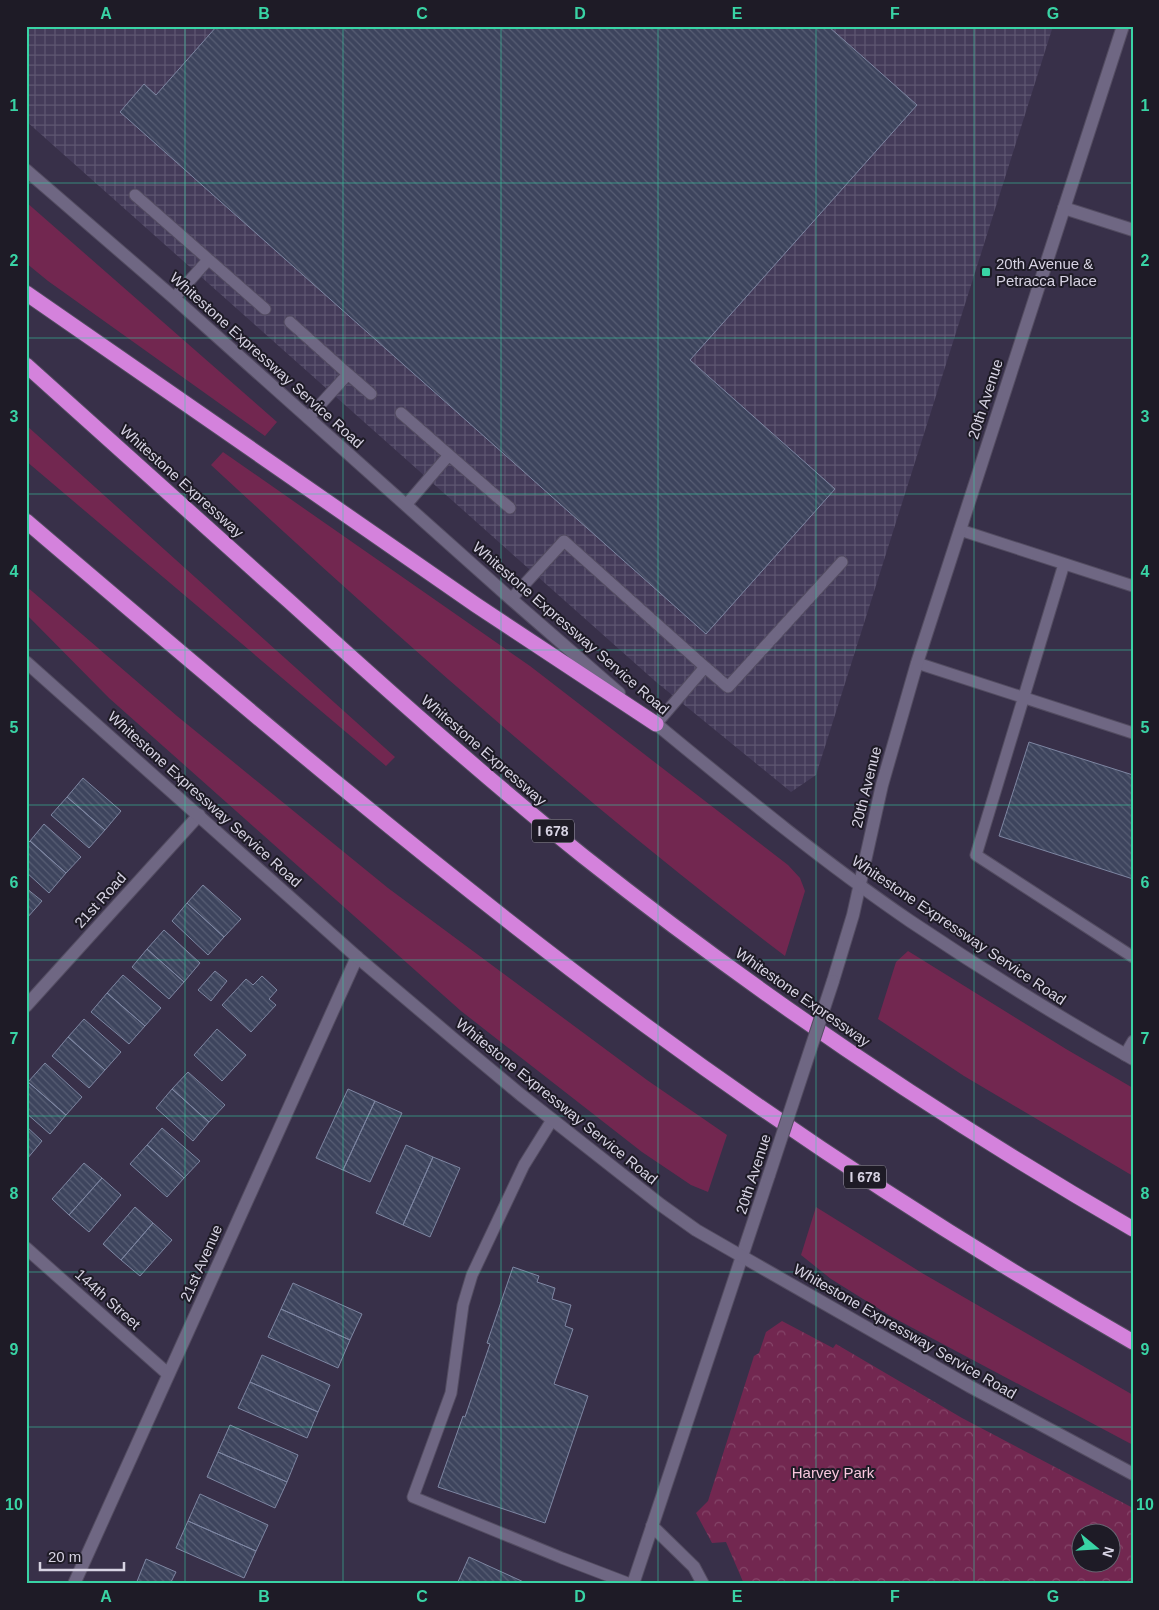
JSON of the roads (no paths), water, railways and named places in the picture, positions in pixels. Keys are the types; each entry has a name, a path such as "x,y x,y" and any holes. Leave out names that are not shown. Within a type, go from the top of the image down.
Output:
{"highway":[{"path":"26,293 454,590 656,724"},
{"name":"Whitestone Expressway","path":"26,365 366,671 507,793 591,862 746,979 870,1066 981,1138 1133,1228"},
{"name":"I 678","path":"26,522 327,776 487,904 634,1017 734,1088 900,1201 986,1256 1133,1342"}],"street":[{"name":"20th Avenue","path":"632,1584 833,981 861,886 882,785 917,663 1123,26"},
{"name":"Whitestone Expressway Service Road","path":"26,170 174,298 510,599 656,724 861,886 1001,981 1129,1057"},
{"path":"1064,208 1133,230"},
{"name":"Whitestone Expressway Service Road","path":"26,662 454,1040 661,1205 696,1230 977,1391 1133,1474"},
{"name":"21st Road","path":"26,1006 199,815"},
{"name":"21st Avenue","path":"74,1584 357,956"},
{"name":"144th Street","path":"26,1248 168,1374"},
{"path":"652,1526 694,1567 702,1584"}],"lane":[{"path":"135,195 265,310"},
{"path":"174,298 208,260"},
{"path":"290,322 371,394"},
{"path":"308,418 348,374"},
{"path":"402,413 510,508"},
{"path":"406,505 449,455"},
{"path":"960,530 1133,586"},
{"path":"510,599 564,542 728,687 842,562"},
{"path":"1064,564 976,855 1133,957"},
{"path":"917,663 1133,733"},
{"path":"656,724 705,667"},
{"path":"1129,1057 1133,1041"},
{"path":"552,1120 524,1165 472,1275 463,1305 451,1393 414,1497 562,1558 632,1584"}],"place":[{"name":"20th Avenue & Petracca Place","path":"986,272"}],"park label":[{"name":"Harvey Park","path":"833,1472"}]}
